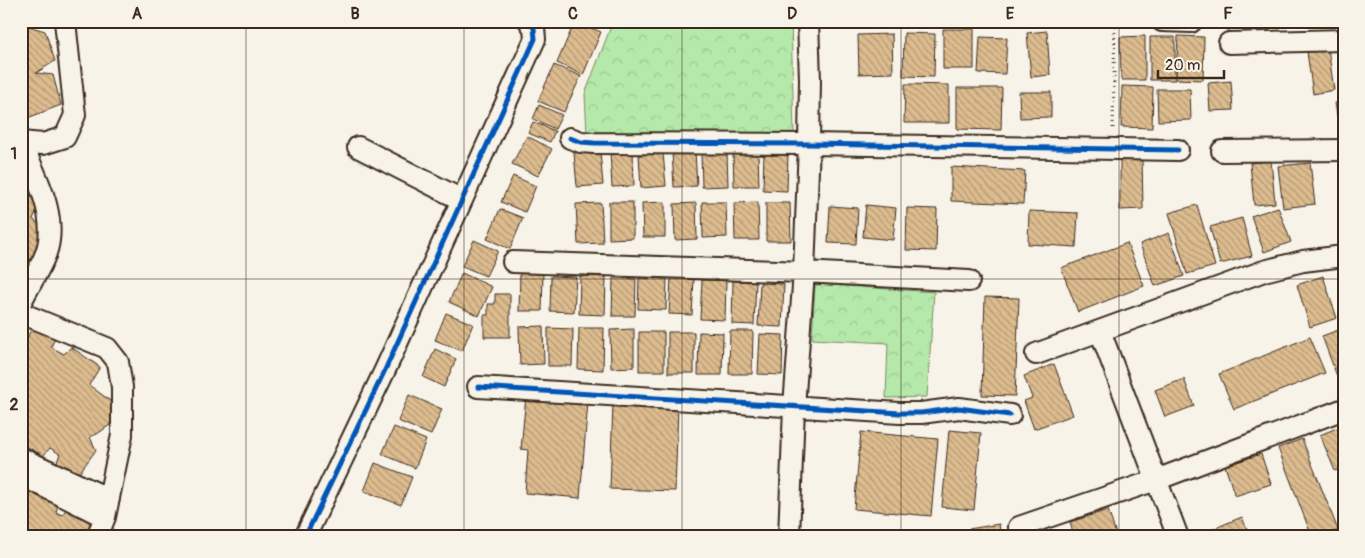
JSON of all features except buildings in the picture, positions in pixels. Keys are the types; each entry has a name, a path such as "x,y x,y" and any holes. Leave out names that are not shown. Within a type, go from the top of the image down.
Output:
{"street":[{"path":"21,302 45,254 49,241 49,223 46,203 21,142 43,144 65,137 75,115 65,21"},
{"path":"305,537 385,370 535,38 534,28 529,21"},
{"path":"788,537 794,407 804,272 809,144 810,80 808,21"},
{"path":"1162,21 1191,22"},
{"path":"1230,43 1344,40"},
{"path":"570,138 581,142 594,143 809,144 1178,150"},
{"path":"358,147 462,200"},
{"path":"1222,151 1344,150"},
{"path":"1036,354 1264,272 1303,260 1344,256"},
{"path":"513,262 804,272 969,281"},
{"path":"21,313 107,348 118,362 122,387 122,435 107,508 97,537"},
{"path":"1100,331 1178,537"},
{"path":"478,387 900,413 920,413 959,408 1010,415"},
{"path":"1019,527 1156,480 1344,409"},
{"path":"21,458 107,508"},
{"path":"21,475 107,508"}],"path":[{"path":"1112,149 1115,21"}],"green space":[{"path":"613,21 791,21 794,133 587,134 585,94"},
{"path":"815,284 934,292 927,397 886,398 888,343 812,339"}],"cycle path":[{"path":"305,537 385,370 535,39 534,28 529,21"},
{"path":"570,138 581,142 594,143 809,144 1178,150"},
{"path":"478,387 900,413 921,413 959,408 1010,415"}]}
